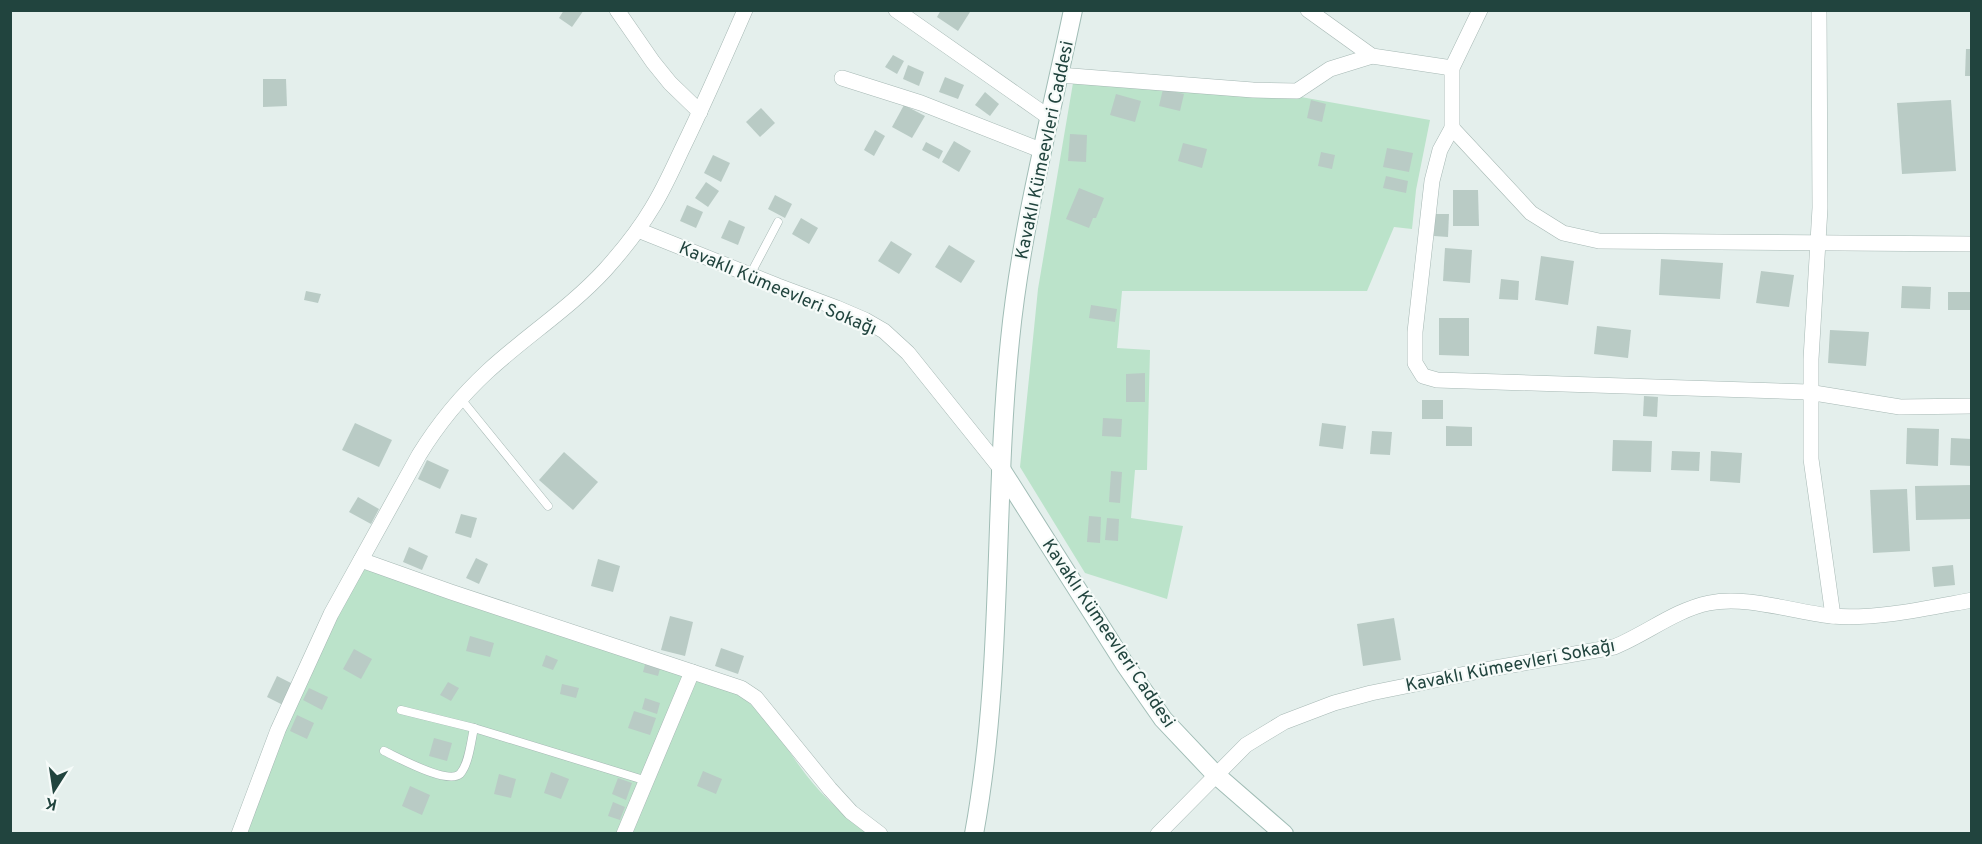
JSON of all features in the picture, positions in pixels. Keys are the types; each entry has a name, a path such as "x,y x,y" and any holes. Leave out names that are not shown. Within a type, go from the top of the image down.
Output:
{"street":[{"path":"617,10 670,83 700,112"},
{"path":"239,834 291,700 331,614 418,455 433,432 488,371 582,292 604,271 638,230 653,208 700,112 745,10"},
{"path":"896,10 1050,118"},
{"name":"Kavaklı Kümeevleri Caddesi","path":"974,834 981,792 989,709 1010,339 1022,259 1073,10"},
{"path":"1308,10 1372,56"},
{"path":"1480,10 1452,68 1452,128 1440,150 1432,181 1415,332 1415,363 1423,376 1437,380 1811,392 1899,407 1971,406"},
{"path":"1819,10 1820,207 1811,392 1811,459 1833,616"},
{"path":"1059,75 1297,91 1330,69 1372,56 1452,68"},
{"path":"842,78 921,103 1043,152"},
{"path":"1452,128 1531,213 1563,233 1599,241 1971,244"},
{"name":"Kavaklı Kümeevleri Sokağı","path":"638,230 865,320 895,339 1001,469"},
{"name":"Kavaklı Kümeevleri Caddesi","path":"1001,469 1144,692 1184,742 1215,774 1284,834"},
{"path":"361,560 741,688 756,698 851,812 880,834"},
{"name":"Kavaklı Kümeevleri Sokağı","path":"1158,834 1246,745 1284,722 1334,703 1434,680 1614,647 1692,607 1712,602 1743,602 1833,616 1887,613 1971,600"},
{"path":"624,834 692,672"}],"lane":[{"path":"750,275 778,222"},
{"path":"461,399 548,506"},
{"path":"401,711 474,728 647,781"},
{"path":"384,751 433,774 455,776 461,773 466,762 474,728"}],"green space":[{"path":"1073,83 1301,97 1430,120 1416,190 1412,229 1394,227 1367,291 1122,291 1117,348 1150,350 1147,470 1135,470 1131,518 1183,526 1167,599 1085,573 1020,467 1038,289"},
{"path":"364,569 737,694 767,721 821,792 869,834 244,834 313,662"}],"building":[{"path":"564,10 584,10 572,27 559,18"},
{"path":"941,10 968,10 970,12 958,31 937,17"},
{"path":"1966,49 1972,49 1972,76 1965,76"},
{"path":"893,55 904,61 897,74 885,67"},
{"path":"908,65 924,72 919,86 903,79"},
{"path":"945,77 964,85 958,99 939,92"},
{"path":"263,79 286,79 287,106 263,107"},
{"path":"1163,89 1184,94 1180,111 1159,106"},
{"path":"985,92 999,104 990,116 975,105"},
{"path":"1116,94 1141,101 1135,122 1110,115"},
{"path":"1311,100 1326,104 1322,122 1307,118"},
{"path":"1951,100 1956,171 1902,174 1897,103"},
{"path":"904,105 925,116 912,138 892,127"},
{"path":"761,108 775,123 760,137 746,122"},
{"path":"875,130 885,136 874,156 864,150"},
{"path":"1070,134 1087,135 1086,162 1068,161"},
{"path":"954,141 971,151 959,172 942,162"},
{"path":"926,142 943,151 939,159 922,150"},
{"path":"1183,143 1207,149 1202,168 1178,161"},
{"path":"1387,148 1413,153 1409,172 1383,167"},
{"path":"1321,152 1335,155 1332,169 1318,166"},
{"path":"713,155 730,163 721,182 704,173"},
{"path":"1386,176 1408,181 1406,193 1383,188"},
{"path":"706,182 719,191 708,207 695,198"},
{"path":"1079,188 1104,198 1089,228 1066,219"},
{"path":"1453,190 1478,190 1479,226 1453,226"},
{"path":"775,195 792,204 785,218 768,209"},
{"path":"687,205 703,212 696,228 680,221"},
{"path":"1435,214 1449,214 1448,237 1434,236"},
{"path":"801,218 818,228 809,244 792,234"},
{"path":"729,220 745,227 738,245 721,238"},
{"path":"891,241 912,254 899,274 878,261"},
{"path":"949,245 975,261 961,283 935,267"},
{"path":"1445,248 1472,250 1470,283 1443,281"},
{"path":"1541,256 1574,261 1568,305 1535,300"},
{"path":"1661,259 1723,263 1720,299 1659,295"},
{"path":"1761,271 1794,275 1789,307 1756,303"},
{"path":"1501,279 1519,281 1518,300 1499,299"},
{"path":"1902,286 1931,287 1930,309 1901,308"},
{"path":"306,291 321,294 318,303 304,300"},
{"path":"1948,292 1972,292 1972,310 1948,310"},
{"path":"1091,305 1117,309 1115,322 1089,318"},
{"path":"1439,318 1469,318 1469,356 1439,355"},
{"path":"1597,326 1631,330 1628,358 1594,354"},
{"path":"1830,330 1869,332 1866,366 1828,363"},
{"path":"1145,373 1145,402 1126,402 1126,374"},
{"path":"1644,396 1658,397 1657,417 1643,416"},
{"path":"1422,400 1443,400 1443,419 1422,419"},
{"path":"1103,418 1122,419 1121,437 1102,436"},
{"path":"355,423 392,440 379,467 342,450"},
{"path":"1322,423 1346,426 1343,449 1319,446"},
{"path":"1446,426 1472,427 1472,446 1446,446"},
{"path":"1907,428 1939,429 1938,466 1906,464"},
{"path":"1372,431 1392,432 1390,455 1370,454"},
{"path":"1951,438 1972,439 1972,466 1950,465"},
{"path":"1613,440 1652,441 1651,472 1612,471"},
{"path":"1672,451 1700,452 1699,471 1671,470"},
{"path":"1711,451 1742,453 1740,483 1710,481"},
{"path":"564,452 598,482 573,510 539,480"},
{"path":"427,460 449,470 440,489 418,479"},
{"path":"1111,471 1122,472 1120,503 1109,502"},
{"path":"1972,485 1972,519 1916,520 1915,486"},
{"path":"1907,489 1910,551 1873,553 1870,490"},
{"path":"358,497 379,509 371,524 349,512"},
{"path":"461,514 477,518 471,538 455,533"},
{"path":"1089,516 1101,517 1100,543 1087,542"},
{"path":"1107,518 1119,519 1118,541 1105,540"},
{"path":"409,547 428,556 422,570 403,562"},
{"path":"476,558 488,564 479,584 466,578"},
{"path":"598,559 620,566 613,592 591,586"},
{"path":"1953,565 1955,585 1934,587 1932,567"},
{"path":"670,616 693,622 685,656 661,650"},
{"path":"1394,618 1401,660 1363,666 1357,624"},
{"path":"470,636 494,643 490,657 466,651"},
{"path":"721,648 744,656 738,674 715,666"},
{"path":"354,649 372,659 361,679 343,669"},
{"path":"546,655 558,660 553,670 542,666"},
{"path":"646,661 661,665 658,676 643,672"},
{"path":"277,676 293,684 283,705 267,697"},
{"path":"448,682 459,688 451,701 440,695"},
{"path":"562,684 579,688 576,698 560,694"},
{"path":"309,688 328,697 322,710 303,700"},
{"path":"645,698 660,703 657,714 642,709"},
{"path":"634,711 656,718 650,735 628,728"},
{"path":"297,715 314,723 307,739 290,731"},
{"path":"434,738 452,743 447,761 429,756"},
{"path":"703,771 722,779 716,794 697,786"},
{"path":"551,772 569,779 561,799 544,793"},
{"path":"499,774 516,779 511,798 494,794"},
{"path":"618,778 632,783 626,800 612,794"},
{"path":"410,786 430,795 422,815 402,806"},
{"path":"613,802 625,807 620,820 608,816"}]}
